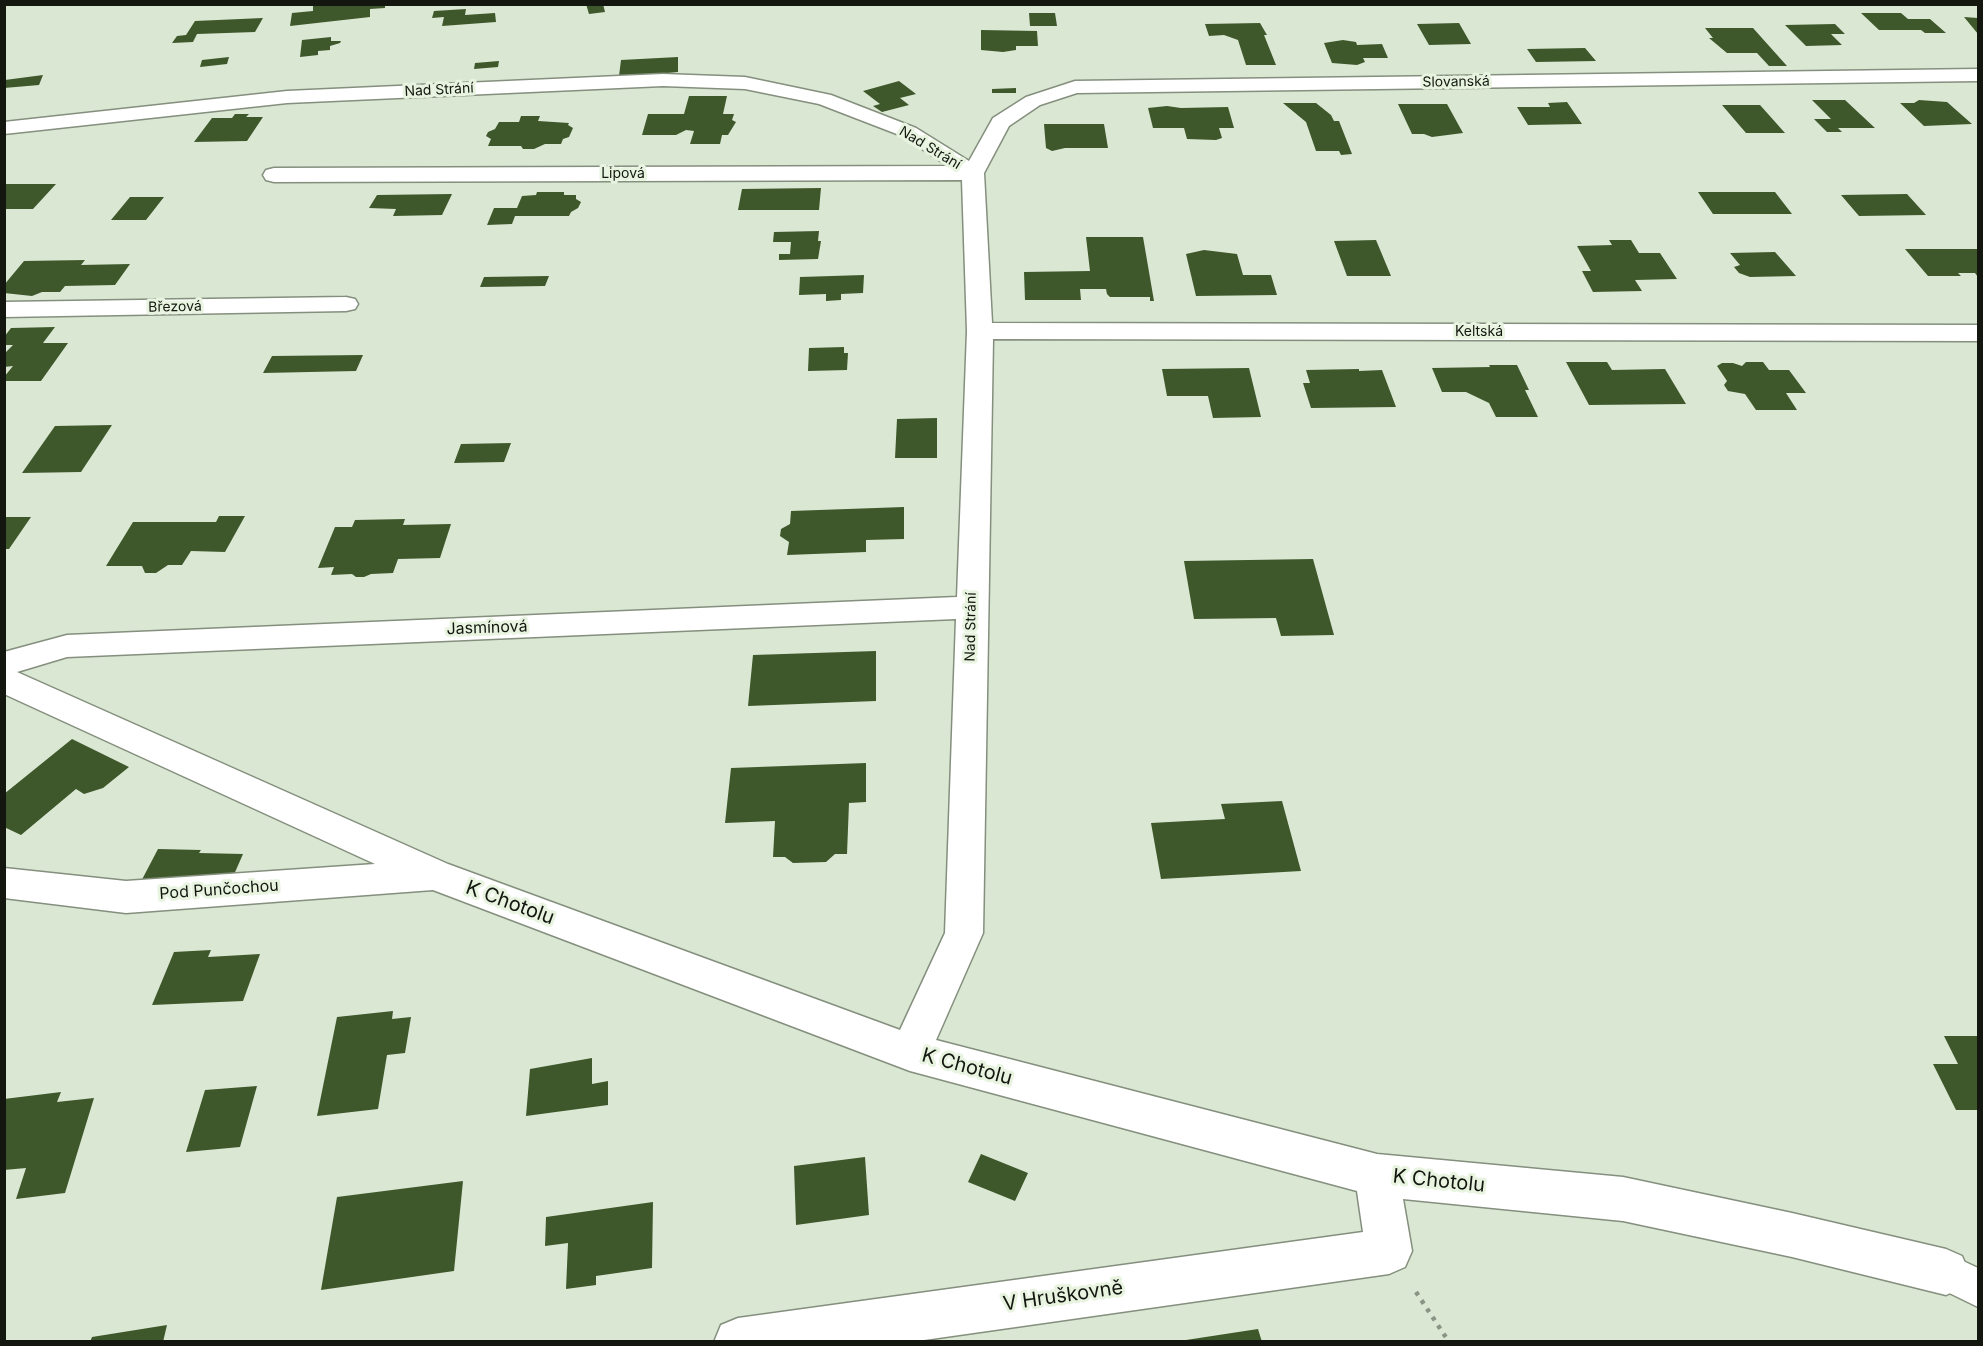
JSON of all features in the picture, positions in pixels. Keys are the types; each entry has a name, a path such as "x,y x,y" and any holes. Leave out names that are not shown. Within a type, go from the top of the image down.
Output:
{"street":[{"name":"Slovanská","path":"972,173 1000,122 1033,101 1075,87 1978,75"},
{"name":"Nad Strání","path":"16,127 287,97 663,80 745,83 824,99 909,132 972,173 980,331 964,933 910,1052"},
{"path":"4,147 16,127"},
{"name":"Lipová","path":"274,175 972,173"},
{"name":"Březová","path":"4,310 346,304"},
{"name":"Keltská","path":"980,331 1978,333"},
{"name":"Jasmínová","path":"4,664 67,646 972,607"},
{"name":"K Chotolu","path":"4,680 435,875 910,1052 1377,1175 1623,1199 1792,1235 1962,1280"},
{"name":"Pod Punčochou","path":"4,883 126,897 435,875"},
{"path":"1377,1175 1389,1251"},
{"name":"V Hruškovně","path":"738,1341 1389,1251"}],"path":[{"path":"1389,1251 1449,1341"}],"building":[{"path":"313,4 385,4 385,8 370,9 370,17 290,26 292,13 313,11"},
{"path":"586,4 603,4 605,12 589,14"},
{"path":"466,9 465,15 495,13 496,22 442,26 444,17 432,18 434,11"},
{"path":"1029,13 1055,13 1057,26 1030,26"},
{"path":"1861,13 1901,13 1908,19 1930,19 1946,33 1925,33 1921,30 1879,30"},
{"path":"1964,17 1978,18 1978,34"},
{"path":"263,18 255,32 197,34 193,42 172,43 177,36 186,35 195,21"},
{"path":"1260,23 1267,35 1264,35 1276,65 1246,65 1238,40 1224,35 1209,36 1205,24"},
{"path":"1459,23 1471,44 1429,45 1417,24"},
{"path":"1835,24 1845,34 1831,34 1842,45 1806,46 1785,25"},
{"path":"1705,28 1753,28 1787,66 1769,66 1757,53 1727,53 1709,38 1713,38"},
{"path":"981,30 1037,31 1038,46 1016,46 1016,50 1003,52 981,50"},
{"path":"331,37 331,41 341,41 340,43 330,46 330,50 318,51 318,55 300,57 302,40"},
{"path":"1343,40 1356,42 1357,45 1382,44 1388,58 1363,58 1365,62 1357,65 1332,63 1324,43"},
{"path":"1585,48 1596,61 1536,62 1527,49"},
{"path":"229,57 227,64 200,67 202,60"},
{"path":"678,57 678,72 657,74 657,76 619,76 621,60"},
{"path":"499,61 498,67 474,69 475,63"},
{"path":"43,75 39,85 4,88 5,80"},
{"path":"899,81 916,94 900,98 909,105 882,112 873,106 880,104 863,91"},
{"path":"1016,88 1016,93 992,93 992,89"},
{"path":"689,96 727,96 723,114 734,114 732,120 736,122 728,135 722,135 720,144 690,144 694,131 686,130 676,135 642,135 648,114 684,114"},
{"path":"1812,100 1845,100 1875,128 1838,128 1842,132 1827,132 1814,119 1831,119"},
{"path":"1919,100 1947,102 1972,124 1924,126 1900,103 1914,103"},
{"path":"1567,102 1582,124 1528,125 1517,107 1550,107 1548,103"},
{"path":"1283,103 1316,103 1331,115 1334,121 1339,121 1352,154 1341,155 1339,151 1316,151 1306,122"},
{"path":"1398,104 1447,104 1463,133 1432,137 1412,134"},
{"path":"1722,105 1760,105 1785,133 1746,133"},
{"path":"1228,107 1234,128 1219,128 1222,138 1216,140 1187,139 1184,128 1153,128 1148,108"},
{"path":"235,114 249,114 246,117 263,117 247,141 194,142 212,118 232,118"},
{"path":"521,116 540,116 538,121 569,123 568,125 573,128 569,137 563,139 561,144 545,144 534,149 523,149 521,146 488,146 491,139 486,136 488,132 495,129 499,122 519,122"},
{"path":"1044,124 1104,124 1108,148 1065,148 1052,151 1046,148"},
{"path":"4,184 56,184 33,209 4,209"},
{"path":"821,188 819,210 738,210 742,189"},
{"path":"537,192 564,192 564,195 576,195 576,199 581,202 569,216 515,216 512,224 487,225 494,208 517,208 522,196 536,195"},
{"path":"1698,192 1775,192 1792,214 1713,214"},
{"path":"452,194 442,215 393,216 396,209 369,208 377,195"},
{"path":"1907,194 1926,215 1859,216 1841,195"},
{"path":"130,197 164,197 146,220 111,220"},
{"path":"819,231 818,241 821,241 818,259 779,260 779,254 790,254 791,242 773,242 774,232"},
{"path":"1086,237 1143,237 1154,301 1150,301 1150,297 1110,297 1106,289 1080,289 1081,300 1025,300 1024,272 1090,271"},
{"path":"1376,240 1391,276 1347,276 1334,241"},
{"path":"1609,240 1631,240 1639,253 1660,253 1677,279 1635,280 1642,291 1593,292 1582,271 1591,271 1577,246 1612,245"},
{"path":"1905,249 1978,249 1978,277 1975,273 1958,273 1961,276 1928,276"},
{"path":"1204,250 1237,254 1243,275 1271,275 1277,295 1196,296 1186,254"},
{"path":"1775,252 1796,276 1750,277 1739,273 1734,267 1740,265 1730,253"},
{"path":"85,260 81,265 130,264 115,285 65,286 60,292 42,292 32,296 4,293 4,285 24,261"},
{"path":"864,275 863,293 841,294 841,300 826,301 826,294 799,295 800,277"},
{"path":"549,276 545,286 480,287 484,277"},
{"path":"55,327 43,343 68,343 41,381 4,381 4,377 13,366 4,367 4,354 13,345 4,345 4,337 11,328"},
{"path":"844,347 844,353 848,353 847,370 808,371 809,348"},
{"path":"363,355 356,371 263,373 272,356"},
{"path":"1566,362 1607,362 1612,370 1665,369 1686,404 1589,405"},
{"path":"1746,362 1763,362 1769,370 1789,370 1806,393 1786,393 1797,410 1756,410 1745,394 1728,391 1724,385 1727,381 1717,366 1722,363 1733,363 1742,366"},
{"path":"1489,365 1517,365 1529,390 1525,390 1538,417 1496,417 1489,403 1466,392 1442,392 1432,368 1490,367"},
{"path":"1249,368 1261,417 1213,418 1208,396 1167,396 1162,369"},
{"path":"1359,369 1359,371 1382,370 1396,407 1311,408 1303,383 1310,383 1306,370"},
{"path":"937,418 937,458 895,458 897,419"},
{"path":"112,425 81,472 22,473 55,426"},
{"path":"511,443 504,462 454,463 461,444"},
{"path":"904,507 904,539 866,540 866,552 787,555 789,542 780,536 781,529 790,524 791,511"},
{"path":"219,516 245,516 225,552 191,551 182,565 168,565 156,573 145,573 142,566 106,566 133,522 216,522"},
{"path":"4,517 31,517 9,549 4,549"},
{"path":"405,519 403,525 451,524 440,558 398,559 393,573 371,574 364,577 356,577 352,574 331,575 334,567 318,568 335,527 352,527 355,520"},
{"path":"1313,559 1334,635 1281,636 1276,618 1194,619 1184,561"},
{"path":"876,651 876,701 748,706 753,655"},
{"path":"72,739 129,767 103,788 84,794 76,789 21,835 4,827 4,794"},
{"path":"866,763 866,802 849,803 847,854 835,854 826,862 793,863 785,857 773,857 775,821 725,823 731,768"},
{"path":"1282,801 1301,871 1161,879 1151,823 1225,819 1221,804"},
{"path":"158,849 243,854 229,886 136,891"},
{"path":"211,950 208,957 260,954 243,1001 152,1005 174,952"},
{"path":"393,1011 392,1019 411,1017 405,1053 387,1055 378,1109 317,1116 337,1017"},
{"path":"1944,1036 1978,1036 1978,1110 1956,1110 1933,1064 1958,1064"},
{"path":"592,1058 592,1084 608,1081 608,1105 526,1116 530,1069"},
{"path":"257,1086 240,1147 186,1152 205,1090"},
{"path":"61,1092 57,1102 94,1098 65,1193 16,1199 26,1168 4,1170 4,1099"},
{"path":"981,1154 1028,1173 1015,1201 968,1182"},
{"path":"865,1157 869,1215 796,1225 794,1166"},
{"path":"463,1181 454,1271 321,1290 337,1197"},
{"path":"653,1202 652,1268 596,1276 596,1285 566,1289 568,1243 545,1246 546,1217"},
{"path":"167,1325 163,1342 90,1342 92,1337"},
{"path":"1258,1329 1262,1342 1186,1342 1186,1340"}]}
